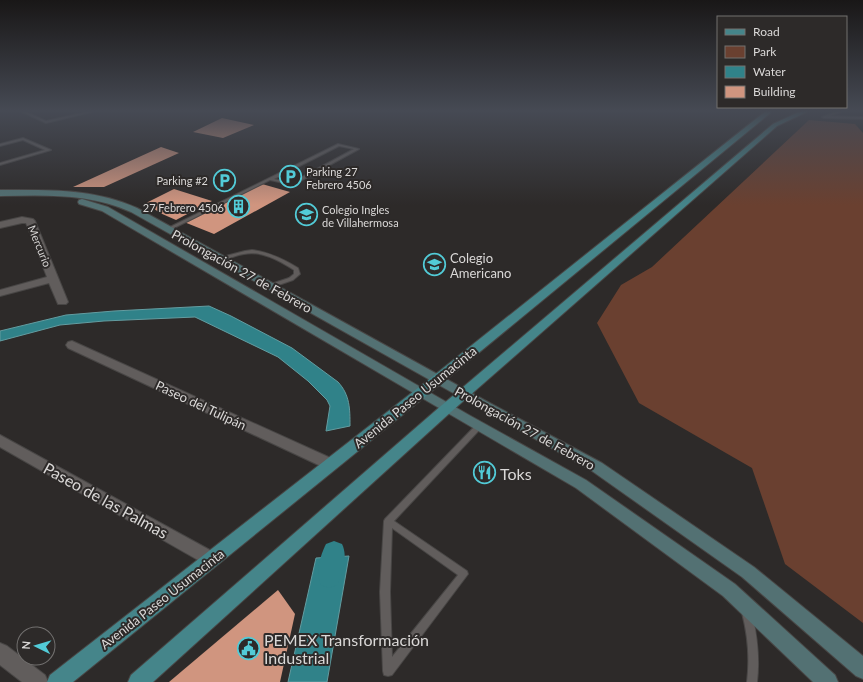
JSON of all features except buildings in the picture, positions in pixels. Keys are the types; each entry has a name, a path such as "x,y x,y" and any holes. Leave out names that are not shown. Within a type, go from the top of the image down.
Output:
{"main road":[{"name":"Avenida Paseo Usumacinta","path":"58,682 437,380 732,142"},
{"path":"138,682 447,408 756,142"},
{"name":"Prolongación 27 de Febrero","path":"0,193 51,194 104,198 124,205 604,472 748,572 863,669"},
{"name":"Prolongación 27 de Febrero","path":"0,201 67,201 98,206 420,393 582,484 729,590 828,682"}],"street":[{"name":"Mercurio","path":"0,225 22,220 30,221 62,302"},
{"name":"Mercurio","path":"0,293 53,279"},
{"name":"Paseo del Tulipán","path":"72,345 330,464"},
{"name":"Paseo de las Palmas","path":"0,440 211,559"},
{"path":"0,654 38,682"}],"lane":[{"path":"0,145 13,142"},
{"path":"0,164 49,150 30,142"},
{"path":"168,230 270,179 339,146 356,149 292,184 270,179"},
{"path":"220,259 246,252 258,252 288,263 296,269 297,274 291,279 270,286"},
{"path":"388,521 464,574 388,671 385,592 388,521 479,426"},
{"path":"745,604 752,636 754,671 752,682"}],"green space":[{"path":"786,142 863,142 863,623 785,564 752,468 639,403 597,323 621,285 652,267"}],"water":[{"path":"209,306 292,348 338,382 347,397 350,426 326,431 330,406 327,400 308,381 278,357 195,317 104,321 60,325 0,341 0,331 66,315"},
{"path":"349,556 327,682 288,682 316,558"}],"waterway":[{"path":"329,578 334,551"}],"place":[{"name":"Parking 27 Febrero 4506","path":"290,177"},
{"name":"Parking #2","path":"224,180"},
{"name":"27 Febrero 4506","path":"239,207"},
{"name":"Colegio Ingles de Villahermosa","path":"306,215"},
{"name":"Colegio Americano","path":"434,265"},
{"name":"Toks","path":"484,473"},
{"name":"PEMEX Transformación Industrial","path":"248,648"}]}
